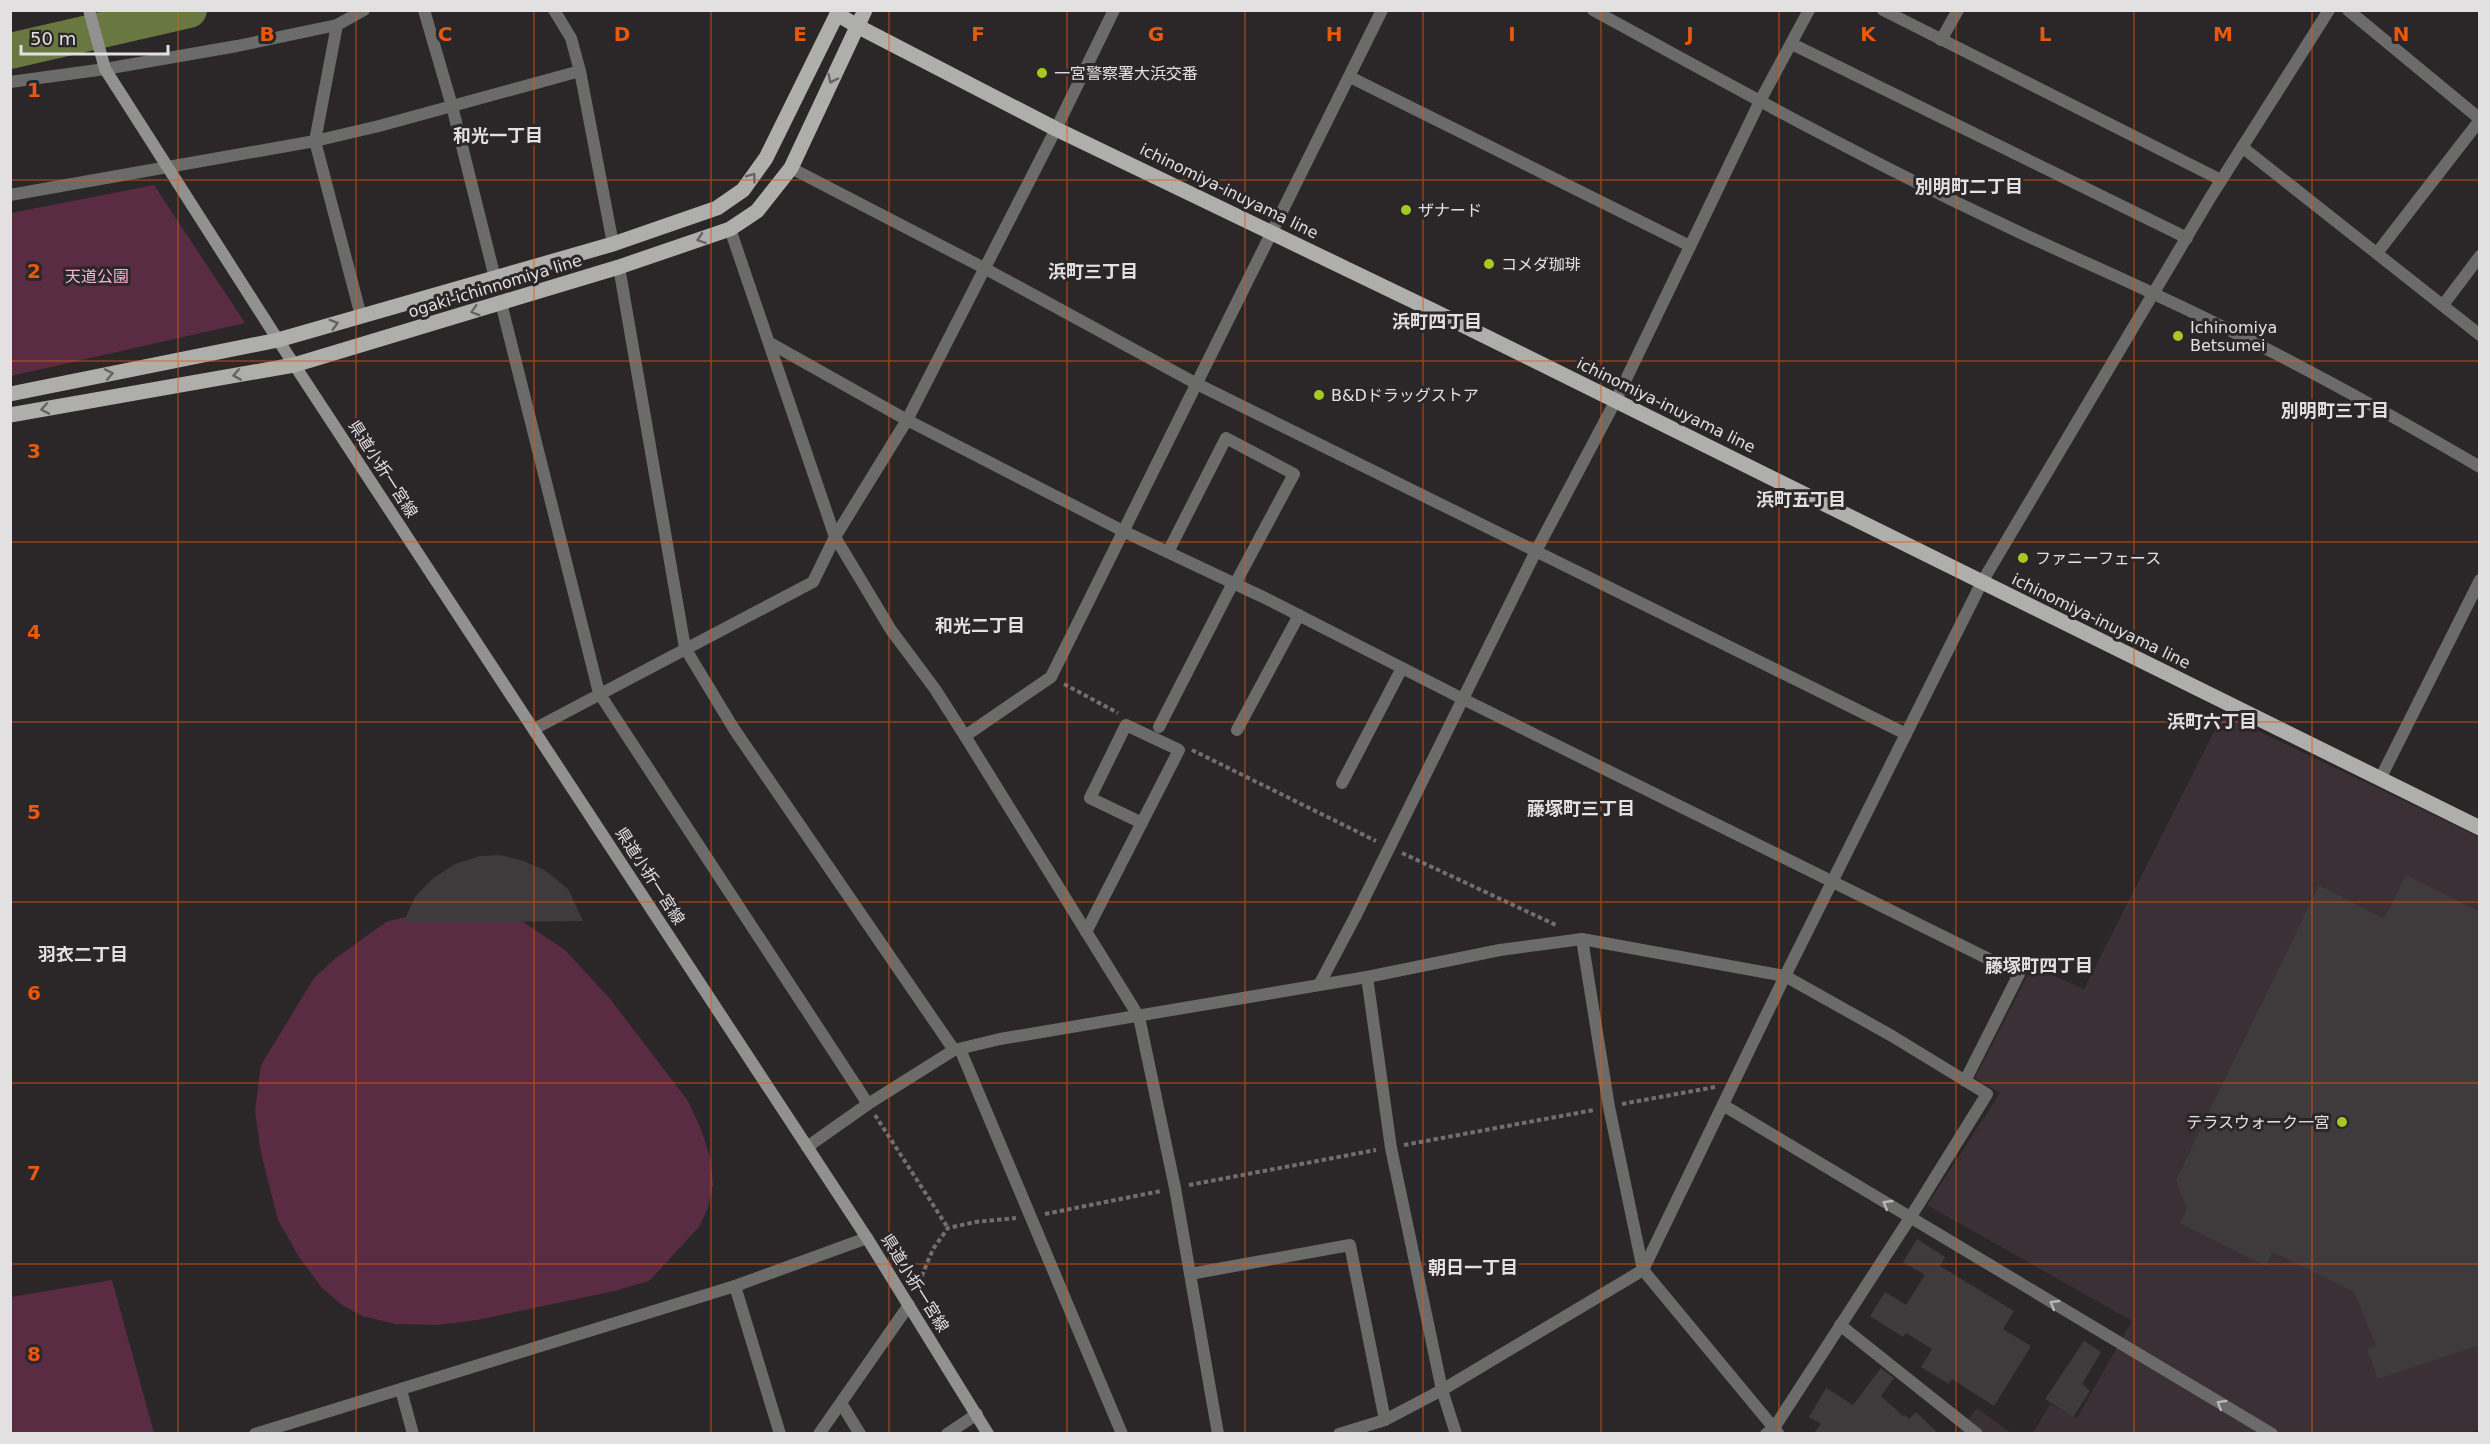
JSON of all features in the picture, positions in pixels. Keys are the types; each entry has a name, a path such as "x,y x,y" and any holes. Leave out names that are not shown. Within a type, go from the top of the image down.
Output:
{"main road":[{"name":"県道小折一宮線","path":"89,10 105,69 294,365 867,1238 988,1434"},
{"name":"ogaki-ichinnomiya line","path":"10,415 294,365 619,267 730,229 757,211 791,168 865,10"},
{"name":"ogaki-ichinnomiya line","path":"10,394 278,340 613,244 717,208 743,190 766,158 836,12"},
{"name":"ichinomiya-inuyama line","path":"836,12 857,26 1056,129 1273,232 1616,400 2480,828"}],"street":[{"path":"10,82 105,69 237,46 337,25 364,10"},
{"path":"424,10 452,106 495,278"},
{"path":"554,10 571,38 580,71 613,244"},
{"path":"534,729 813,582 835,537 907,420 1056,129 1114,10"},
{"path":"965,736 1051,677 1125,532 1382,10"},
{"path":"1593,10 1760,101 2000,224 2154,293 2299,365 2480,467"},
{"path":"1318,985 1390,847 1536,552 1616,400 1760,101 1809,10"},
{"path":"1883,10 2221,180"},
{"path":"1941,40 1958,10"},
{"path":"1339,1434 1385,1420 1443,1390 1643,1270 1785,976 1982,582 2221,180 2329,10"},
{"path":"2348,10 2480,119 2377,253"},
{"path":"337,25 315,141 361,316"},
{"path":"1792,44 2187,238"},
{"path":"10,195 315,141 580,71"},
{"path":"1350,77 1690,246"},
{"path":"2242,147 2480,335"},
{"path":"791,168 984,268 1197,384 1906,734"},
{"path":"730,229 835,537 891,630 965,736 1139,1017 1175,1188 1218,1434"},
{"path":"2443,305 2480,256"},
{"path":"619,267 685,648 734,729 957,1050 1032,1217 1122,1434"},
{"path":"501,303 599,693 868,1104"},
{"path":"770,343 907,420 1125,532 1299,615 1463,699 2019,974 1965,1081"},
{"path":"1160,727 1234,583 1294,474 1226,438 1168,552"},
{"path":"2380,779 2480,580"},
{"path":"1237,730 1299,615"},
{"path":"1342,783 1402,668"},
{"path":"1086,932 1142,823 1179,750 1126,724 1090,798 1142,823"},
{"path":"807,1147 868,1104 957,1050 1000,1039 1367,977 1500,950 1581,939 1785,976 1986,1094 1910,1218 1773,1432 1643,1270 1609,1107 1581,939"},
{"path":"1367,977 1391,1148 1443,1390 1456,1434"},
{"path":"1723,1105 2272,1434"},
{"path":"255,1434 293,1428 401,1390 735,1286 867,1238"},
{"path":"1190,1274 1350,1245 1385,1420"},
{"path":"735,1286 780,1434"},
{"path":"819,1434 909,1305"},
{"path":"1840,1325 1977,1434"},
{"path":"401,1390 413,1434"},
{"path":"841,1403 860,1434"},
{"path":"946,1434 976,1414"}],"path":[{"path":"1051,677 1128,718"},
{"path":"1182,745 1390,847 1570,931 1581,939"},
{"path":"909,1305 933,1249 948,1228 975,1222 1032,1217 1175,1188 1734,1084"},
{"path":"868,1104 948,1228"}],"shaded area":[{"name":"テラスウォーク一宮","path":"2223,714 2479,837 2479,1430 2467,1434 2033,1433 2050,1404 2077,1418 2132,1321 1927,1205 2000,1093 1975,1078 2032,966 2084,989"},
{"path":"1977,1408 2011,1433 1957,1434"}],"green space":[{"name":"天道公園","path":"154,185 245,323 11,376 11,213"},
{"path":"418,914 514,916 565,950 611,1000 688,1101 701,1129 710,1157 713,1184 708,1208 699,1227 649,1281 614,1291 477,1320 438,1325 396,1324 362,1316 342,1305 322,1288 299,1257 278,1220 261,1153 255,1111 261,1065 314,978 336,958 386,922"},
{"path":"112,1280 154,1433 11,1433 11,1297"}],"building":[{"path":"500,855 524,861 546,871 568,889 583,921 403,923 415,897 432,879 455,864 480,856"},
{"name":"テラスウォーク一宮","path":"2406,875 2480,912 2480,1345 2378,1379 2367,1349 2376,1346 2354,1292 2272,1252 2266,1266 2180,1223 2187,1210 2176,1180 2319,885 2384,919"},
{"path":"1917,1239 1945,1257 1940,1266 2014,1311 2003,1329 2031,1346 1994,1406 1952,1379 1949,1384 1921,1367 1932,1349 1906,1333 1903,1337 1870,1316 1885,1292 1906,1305 1925,1275 1903,1262"},
{"path":"2084,1341 2101,1352 2082,1384 2090,1391 2073,1417 2045,1399"},
{"path":"1881,1368 1894,1378 1881,1396 1909,1419 1916,1412 1939,1434 1813,1434 1821,1424 1809,1417 1826,1388 1853,1405"}],"waterway":[{"path":"10,51 189,10"}],"place":[{"name":"一宮警察署大浜交番","path":"1042,73"},
{"name":"ザナード","path":"1406,210"},
{"name":"コメダ珈琲","path":"1489,264"},
{"name":"Ichinomiya Betsumei","path":"2178,336"},
{"name":"B&Dドラッグストア","path":"1319,395"},
{"name":"ファニーフェース","path":"2023,558"},
{"name":"テラスウォーク一宮","path":"2342,1122"}],"district":[{"name":"和光一丁目","path":"498,135"},
{"name":"別明町二丁目","path":"1969,186"},
{"name":"浜町三丁目","path":"1093,271"},
{"name":"浜町四丁目","path":"1437,321"},
{"name":"別明町三丁目","path":"2335,410"},
{"name":"浜町五丁目","path":"1801,499"},
{"name":"和光二丁目","path":"980,625"},
{"name":"浜町六丁目","path":"2212,721"},
{"name":"藤塚町三丁目","path":"1581,808"},
{"name":"羽衣二丁目","path":"83,954"},
{"name":"藤塚町四丁目","path":"2039,965"},
{"name":"朝日一丁目","path":"1473,1267"}]}
